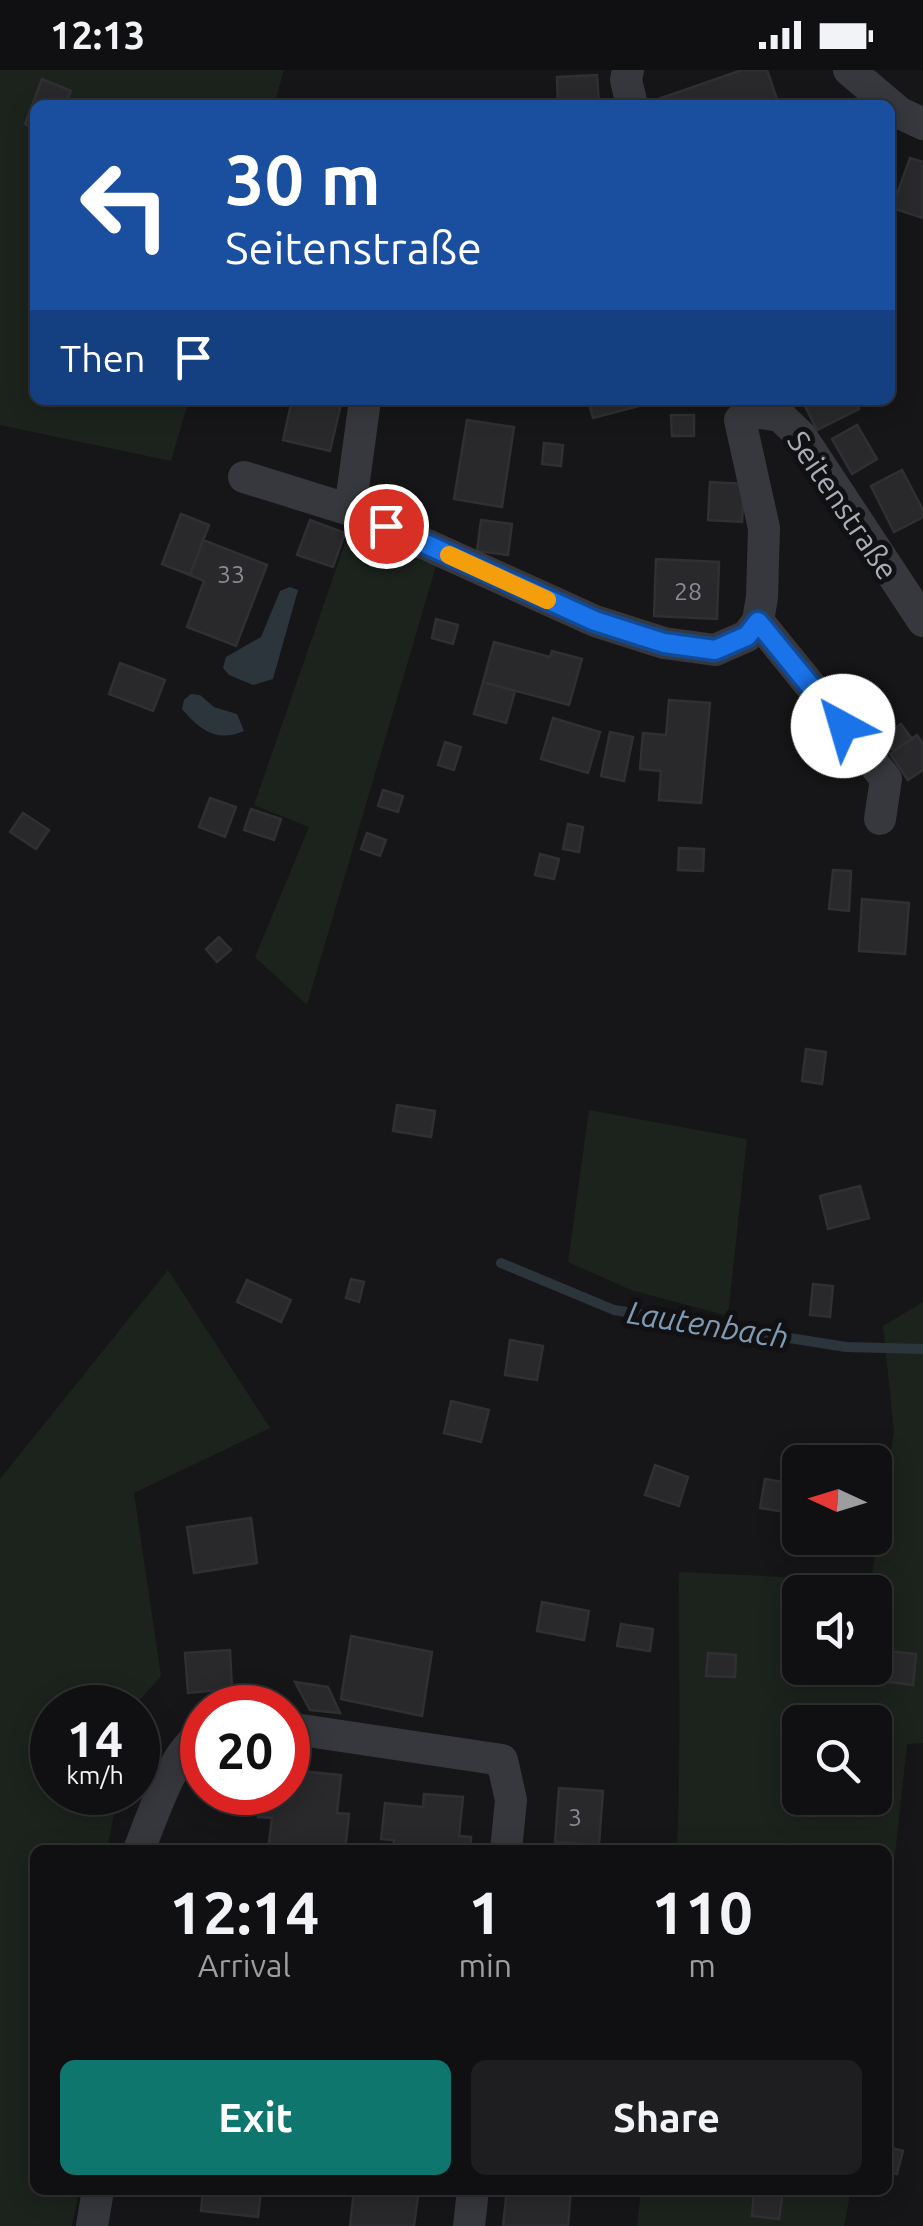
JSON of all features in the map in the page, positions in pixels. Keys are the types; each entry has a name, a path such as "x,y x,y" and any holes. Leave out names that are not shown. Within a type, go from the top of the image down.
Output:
{"street":[{"path":"628,70 631,100"},
{"path":"849,70 885,100"},
{"path":"895,109 923,124"},
{"path":"350,510 363,405"},
{"name":"Seitenstraße","path":"758,622 764,528 740,420 747,405 780,416 800,436 923,621"},
{"path":"244,477 350,510 595,621 664,643 715,650 747,636 758,622 886,778 880,820"},
{"path":"310,1731 502,1760 512,1800 507,1845"},
{"path":"141,1845 180,1761"},
{"path":"92,2226 97,2195"},
{"path":"469,2226 472,2195"}],"shaded area":[{"path":"0,70 284,70 275,100 30,100 30,405 188,405 171,461 0,425"},
{"path":"349,532 436,566 307,1005 255,957 309,827 254,805"},
{"path":"290,587 298,590 273,679 253,685 229,675 223,668 226,657 261,637 280,591"},
{"path":"191,694 237,714 244,731 225,736 202,728 182,709"},
{"path":"589,1110 747,1139 728,1316 631,1290 568,1262"},
{"path":"168,1270 270,1428 134,1493 161,1676 153,1685 30,1685 30,1815 114,1815 108,1845 30,1845 30,2195 78,2195 72,2226 0,2226 0,1479"},
{"path":"923,1302 923,1743 907,1744 892,1882 892,1845 677,1845 679,1572 782,1577 782,1685 892,1685 892,1575 872,1575 875,1555 892,1555 894,1431 883,1326"},
{"path":"640,2195 850,2195 844,2226 637,2226"}],"building":[{"path":"742,70 767,70 777,100 655,100"},
{"path":"597,75 599,100 558,100 557,77"},
{"path":"42,79 71,91 67,100 34,100"},
{"path":"910,158 923,162 923,218 895,209"},
{"path":"291,405 341,405 330,451 283,440"},
{"path":"589,405 643,405 593,418"},
{"path":"804,405 857,405 859,409 817,430"},
{"path":"671,415 694,415 694,436 672,436"},
{"path":"467,420 514,427 502,507 454,499"},
{"path":"857,425 877,459 852,474 832,439"},
{"path":"544,443 563,445 561,466 542,464"},
{"path":"902,470 923,517 894,532 871,486"},
{"path":"710,482 744,484 742,522 708,520"},
{"path":"181,514 209,525 190,575 162,564"},
{"path":"310,520 345,533 333,567 297,555"},
{"path":"481,520 512,524 508,555 477,551"},
{"path":"203,540 267,565 236,646 187,627 204,581 190,575"},
{"path":"656,559 719,562 717,619 654,616"},
{"path":"436,619 458,625 453,644 432,638"},
{"path":"494,642 550,657 552,651 582,659 569,705 483,682"},
{"path":"120,663 165,680 153,711 109,694"},
{"path":"483,682 515,691 506,723 474,714"},
{"path":"669,700 710,703 701,803 659,800 661,771 640,769 643,733 666,735"},
{"path":"553,718 600,732 588,773 541,759"},
{"path":"901,724 912,739 893,751 883,736"},
{"path":"610,732 633,737 624,781 601,776"},
{"path":"917,735 923,744 923,770 908,780 890,754"},
{"path":"445,742 461,747 454,770 438,765"},
{"path":"383,790 403,796 398,812 378,806"},
{"path":"210,798 236,807 225,837 199,827"},
{"path":"251,809 281,819 274,840 244,830"},
{"path":"23,813 49,830 36,849 10,832"},
{"path":"568,824 583,827 579,852 563,849"},
{"path":"367,833 386,840 380,856 361,849"},
{"path":"679,848 704,849 703,871 678,870"},
{"path":"540,854 559,859 554,879 535,875"},
{"path":"833,870 851,871 849,911 829,909"},
{"path":"862,899 909,903 905,954 859,951"},
{"path":"219,937 231,950 217,962 206,949"},
{"path":"806,1049 826,1052 822,1084 802,1081"},
{"path":"397,1105 435,1111 431,1137 393,1131"},
{"path":"860,1186 869,1218 828,1229 820,1196"},
{"path":"351,1279 364,1282 359,1302 346,1298"},
{"path":"247,1280 291,1300 281,1322 237,1302"},
{"path":"813,1284 833,1286 830,1317 810,1315"},
{"path":"510,1340 543,1346 537,1380 505,1375"},
{"path":"451,1401 489,1410 481,1442 444,1433"},
{"path":"655,1465 688,1477 679,1506 645,1495"},
{"path":"765,1479 782,1482 782,1512 760,1508"},
{"path":"251,1518 257,1563 194,1573 187,1527"},
{"path":"542,1602 589,1611 584,1640 537,1631"},
{"path":"621,1624 653,1629 650,1651 617,1646"},
{"path":"351,1636 432,1652 422,1716 341,1699"},
{"path":"230,1650 232,1685 187,1685 185,1653"},
{"path":"892,1652 916,1654 913,1685 892,1682"},
{"path":"708,1653 736,1655 735,1677 706,1676"},
{"path":"295,1682 328,1687 340,1713 310,1710 310,1685"},
{"path":"310,1772 341,1775 337,1813 349,1814 346,1845 269,1845 272,1818 258,1817 310,1815"},
{"path":"559,1788 603,1791 599,1845 555,1842"},
{"path":"424,1794 463,1797 459,1836 471,1837 470,1845 394,1845 394,1840 381,1839 385,1803 423,1807"},
{"path":"892,2148 903,2151 897,2174 892,2173"},
{"path":"203,2195 260,2195 258,2217 201,2211"},
{"path":"353,2195 418,2196 414,2226 350,2226"},
{"path":"506,2195 571,2195 568,2226 503,2226"},
{"path":"754,2195 782,2195 779,2219 752,2216"}],"waterway":[{"name":"Lautenbach","path":"501,1263 614,1310 846,1347 923,1349"}],"slow traffic":[{"path":"449,555 547,600"}],"route":[{"path":"386,526 595,621 664,643 715,650 747,636 758,622 843,726"}]}
